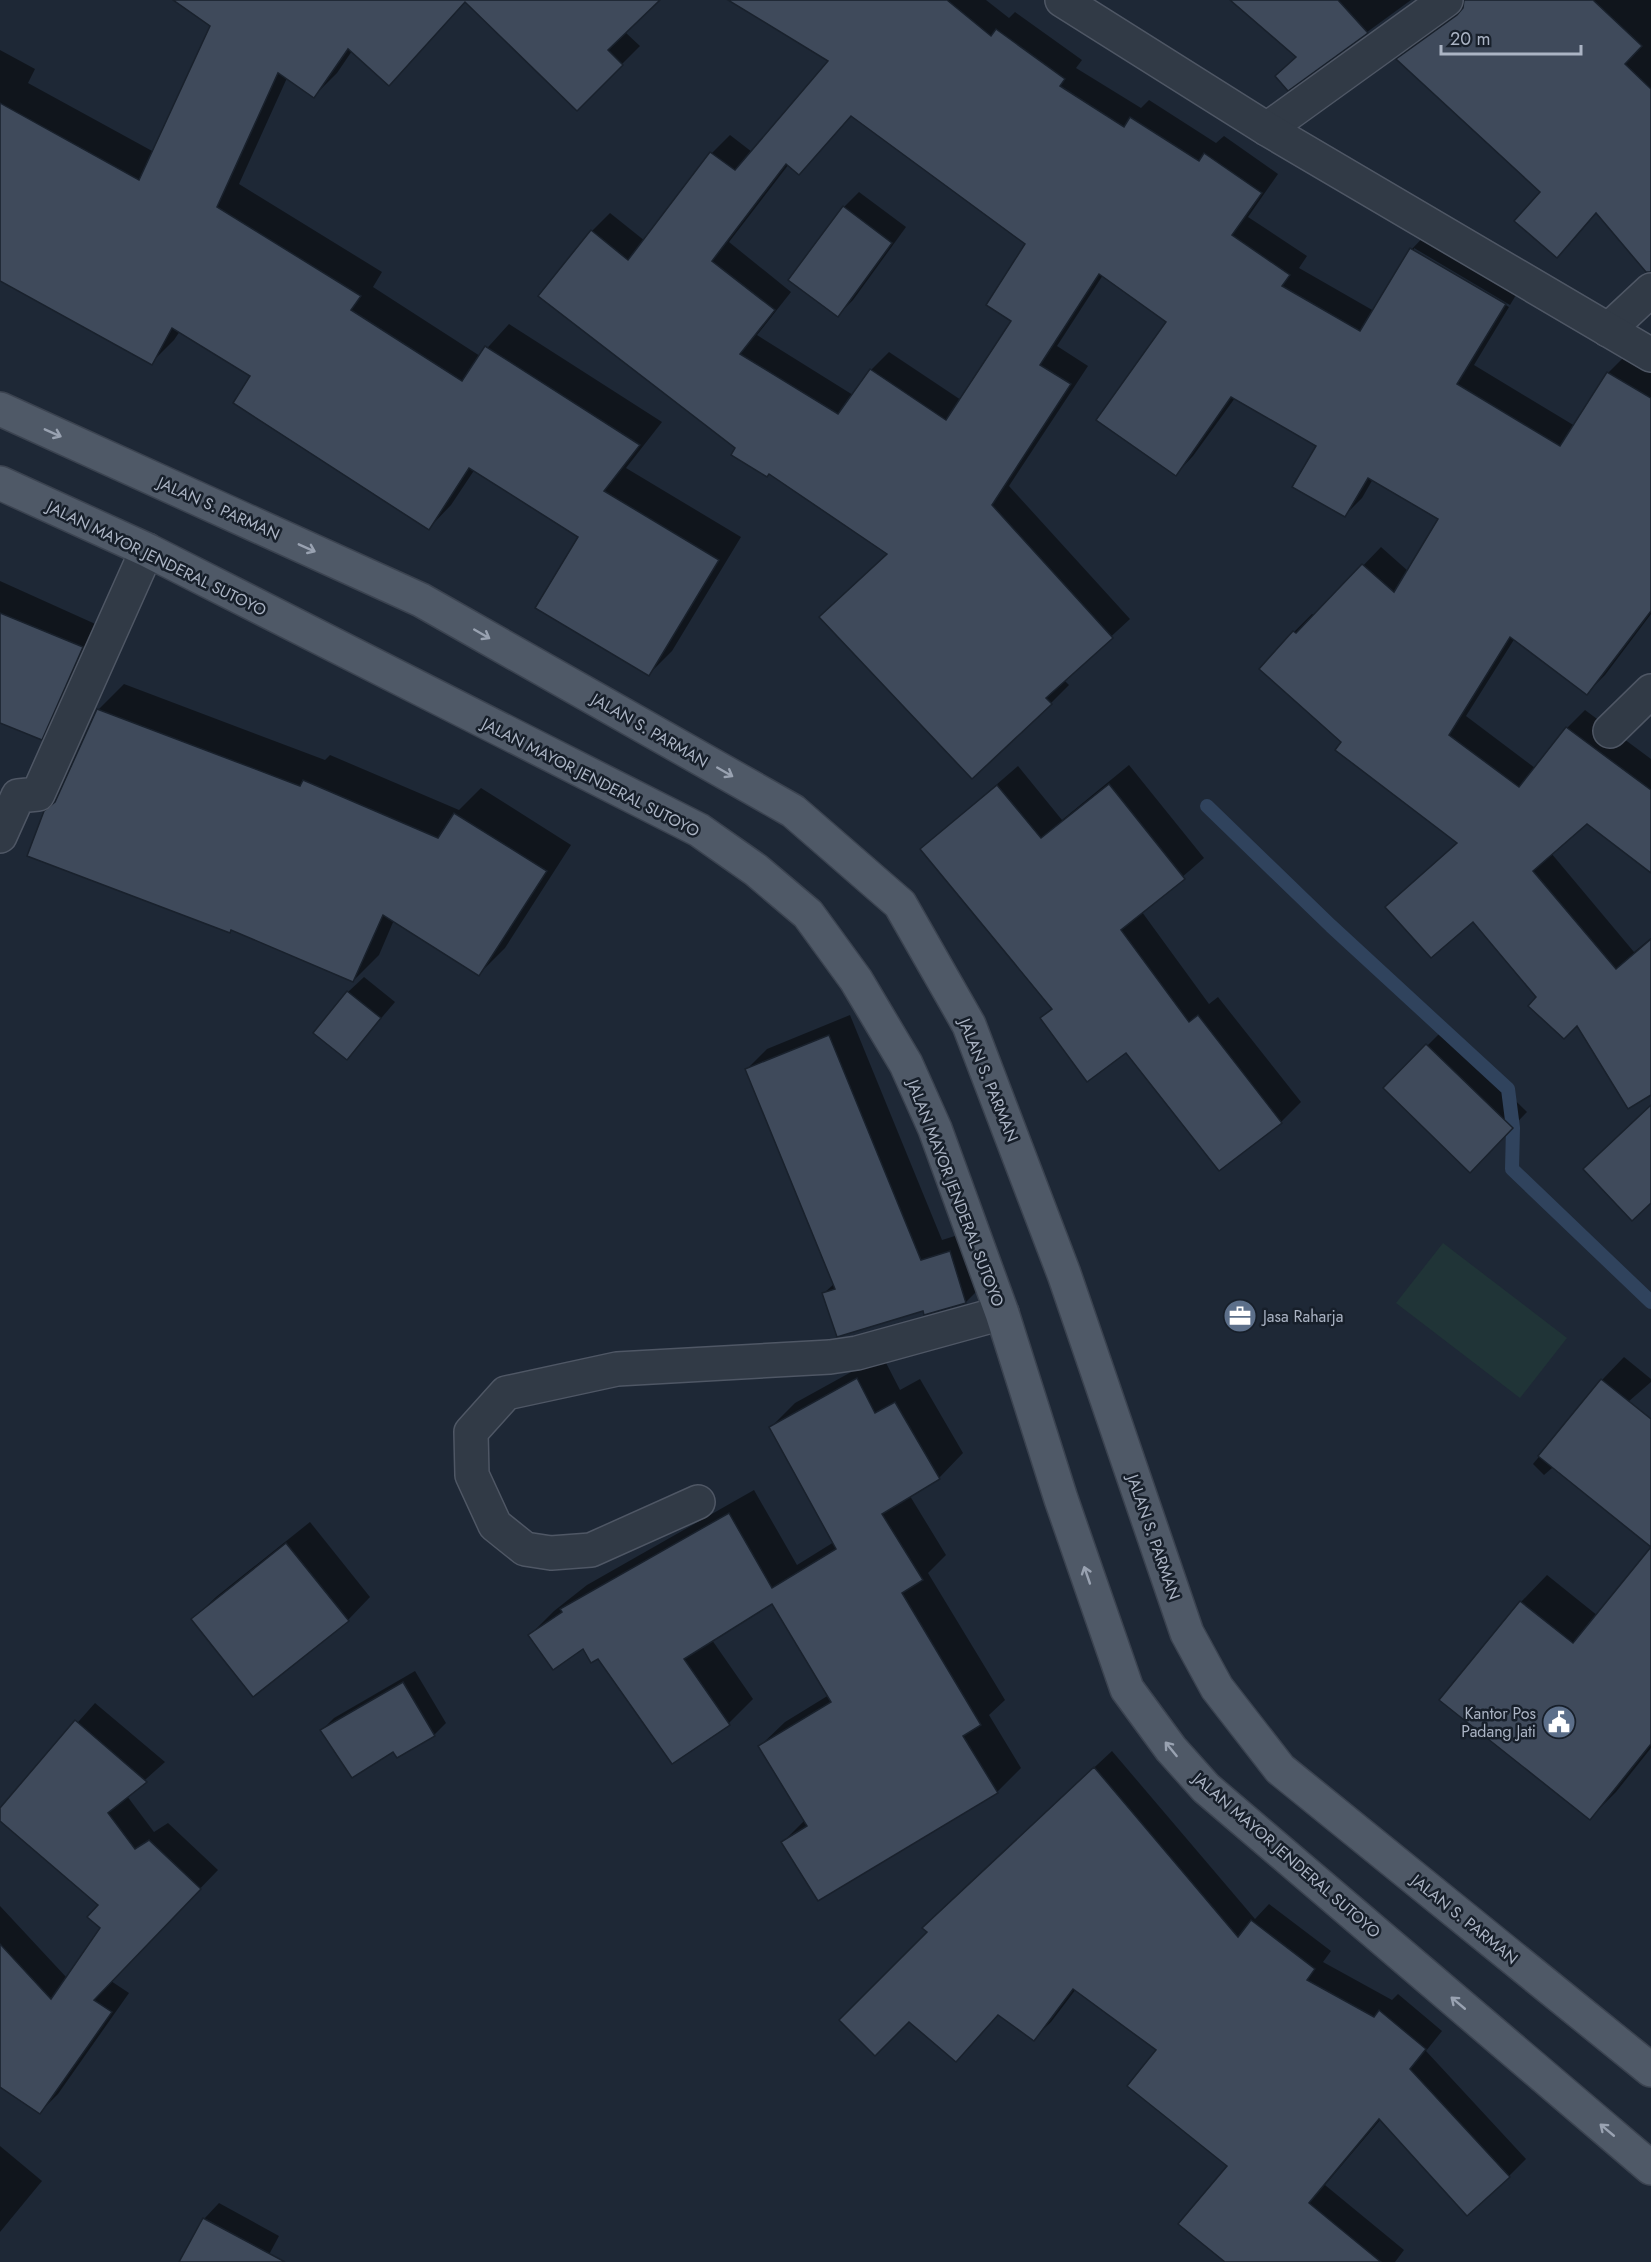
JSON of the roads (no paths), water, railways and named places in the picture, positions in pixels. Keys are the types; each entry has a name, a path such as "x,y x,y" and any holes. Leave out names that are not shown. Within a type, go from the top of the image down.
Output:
{"main road":[{"name":"JALAN S. PARMAN","path":"0,409 422,600 793,811 900,904 969,1025 1064,1274 1188,1634 1218,1688 1280,1769 1651,2070"},
{"name":"JALAN MAYOR JENDERAL SUTOYO","path":"0,483 147,550 699,830 756,870 808,914 856,980 906,1064 935,1130 1002,1314 1061,1499 1127,1689 1171,1749 1206,1788 1651,2168"}],"street":[{"path":"1062,0 1267,129 1651,355"},
{"path":"1267,129 1446,0"},
{"path":"1608,330 1651,290"},
{"path":"0,836 18,796 38,794 147,550"},
{"path":"1610,731 1651,691"},
{"path":"698,1502 591,1550 550,1553 525,1548 495,1525 472,1475 471,1432 506,1393 617,1369 830,1357 857,1353 1002,1314"}],"waterway":[{"path":"1207,806 1331,926 1508,1089 1513,1128 1512,1169 1651,1302"}],"place":[{"name":"Jasa Raharja","path":"1240,1316"},
{"name":"Kantor Pos Padang Jati","path":"1559,1722"}]}
